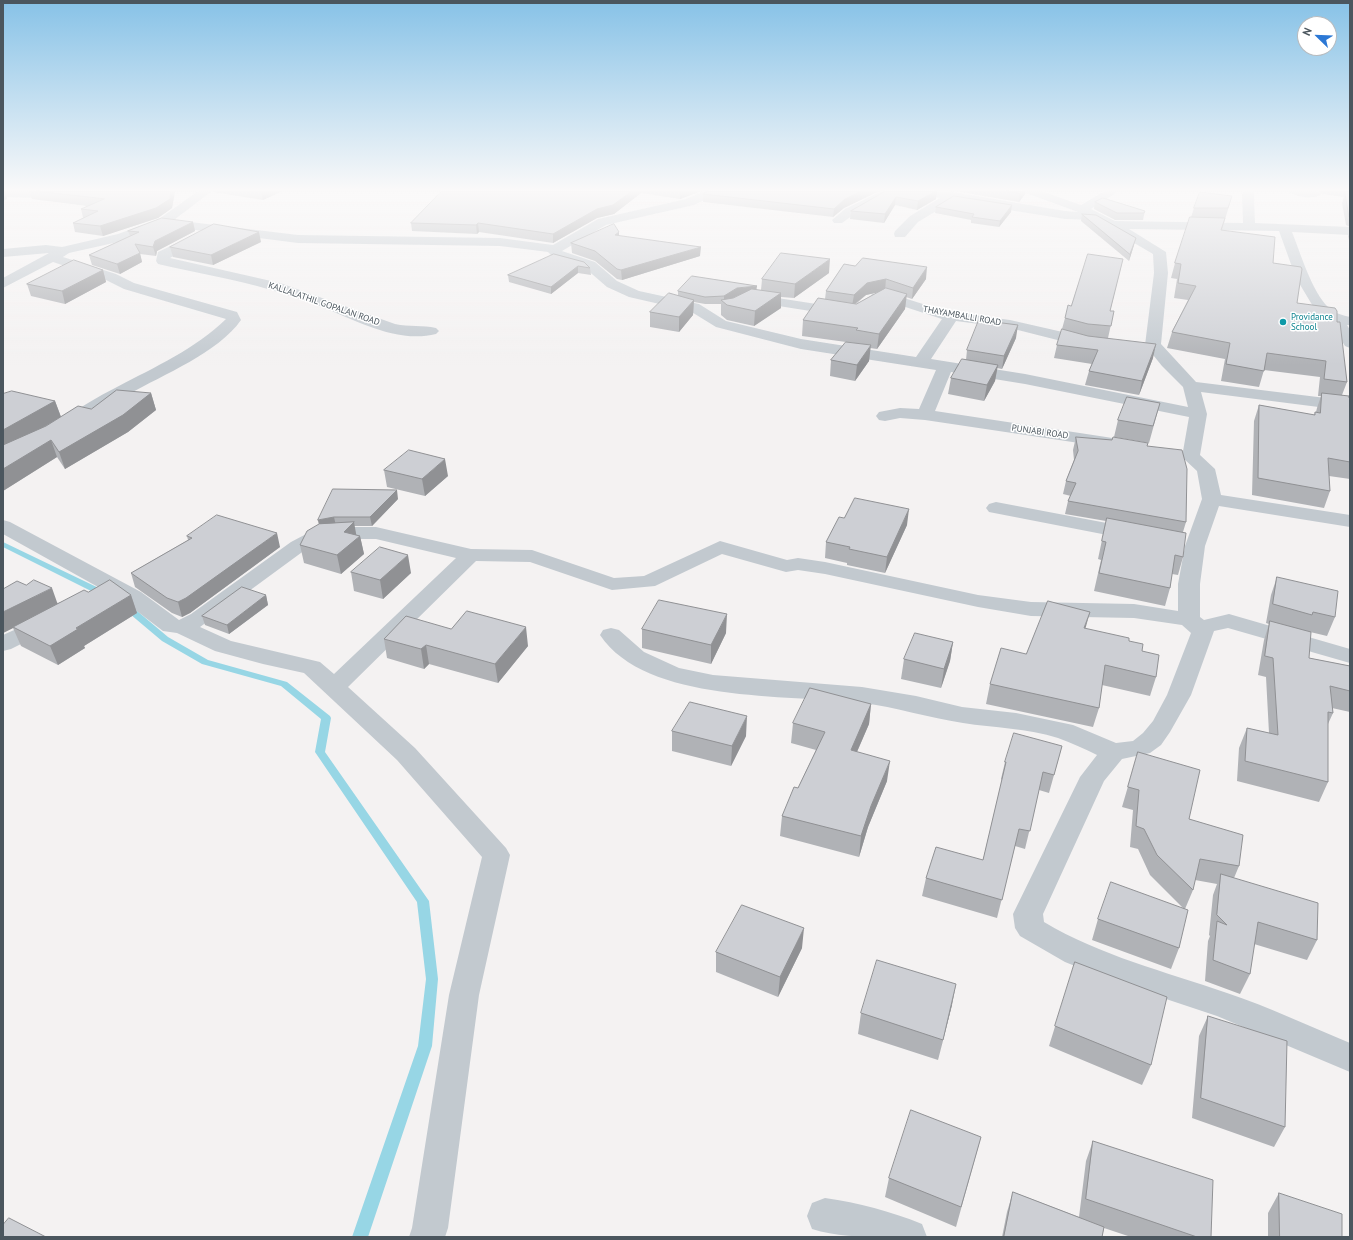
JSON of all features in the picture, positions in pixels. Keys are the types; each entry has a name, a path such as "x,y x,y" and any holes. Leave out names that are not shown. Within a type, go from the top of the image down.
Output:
{"street":[{"path":"3,253 46,249 65,250"},
{"path":"3,284 50,257 70,249"},
{"name":"KALLALATHIL GOPALAN ROAD","path":"176,249 163,256 163,261 248,278 312,298 361,319 391,327 407,331 431,331"},
{"path":"556,249 555,253 561,257 590,265 612,284 634,294 694,307 703,311 709,317 721,324 758,334 800,344 1025,379 1198,414"},
{"path":"611,634 636,657 672,674 713,683 862,695 962,715 1016,721 1064,731 1114,752 1140,748 1149,741 1164,724 1192,661 1203,631 1194,624 1189,584 1187,545 1212,499 1206,469 1185,457 1191,457 1198,414 1190,386 1168,363 1153,344 1161,273 1159,252 1154,249"},
{"path":"1292,249 1303,278 1322,310 1343,320 1350,343"},
{"path":"50,257 111,277 130,286 232,315 234,320 224,330 189,354 107,398 51,434"},
{"name":"THAYAMBALLI ROAD","path":"703,311 732,306 742,300 761,299 795,305 859,309 871,299 885,296 919,308 951,316 1010,324 1103,346"},
{"path":"927,364 923,360 951,316"},
{"path":"1143,349 1158,350"},
{"path":"925,415 944,367"},
{"path":"1190,386 1350,406"},
{"name":"PUNJABI ROAD","path":"885,416 900,413 925,415 1122,444"},
{"path":"1212,499 1350,521"},
{"path":"996,508 1149,537"},
{"path":"3,526 104,591 133,596 171,626 182,626 199,619 236,590 298,546 317,536 336,533 376,533 471,555 532,556 612,584 648,582 720,547 786,566 798,564 825,568 978,601 1031,609 1134,611 1194,624 1229,621 1350,656"},
{"path":"334,688 471,555"},
{"path":"3,644 63,614"},
{"path":"182,626 222,646 263,657 312,667 406,754 496,855 464,995 430,1228 427,1237"},
{"path":"1114,752 1093,777 1028,914 1030,928 1046,940 1094,962 1227,1006 1350,1058"},
{"path":"825,1216 863,1222 909,1237"}],"building":[{"path":"102,249 138,249 140,253 117,264 89,255"},
{"path":"180,249 224,249 211,255"},
{"path":"589,249 695,249 621,270 617,269 595,251"},
{"path":"1124,249 1132,249 1130,254"},
{"path":"1180,249 1274,249 1273,263 1301,267 1302,269 1297,303 1335,308 1337,311 1337,322 1340,322 1347,382 1324,379 1326,361 1267,353 1264,371 1226,364 1230,343 1172,332 1196,286 1178,283 1181,264 1175,263"},
{"path":"781,253 830,259 795,284 762,279"},
{"path":"554,254 584,262 590,268 578,266 551,287 508,275"},
{"path":"1088,254 1123,259 1110,311 1114,311 1111,326 1088,324 1065,318 1068,305 1071,306"},
{"path":"863,258 927,267 913,288 886,279 867,283 854,295 826,291 844,264 855,266"},
{"path":"74,260 103,270 62,291 27,284"},
{"path":"692,276 757,286 737,288 724,296 705,297 678,291"},
{"path":"886,288 907,294 879,334 856,330 858,328 803,320 818,298 856,304"},
{"path":"752,289 781,293 755,311 727,305 721,300 733,298"},
{"path":"669,293 694,300 679,317 650,312"},
{"path":"979,320 1018,325 1004,356 967,350"},
{"path":"1062,329 1088,336 1156,344 1142,381 1089,371 1098,350 1057,345"},
{"path":"846,342 871,345 857,365 831,360"},
{"path":"962,359 998,365 987,385 951,378"},
{"path":"117,390 151,393 123,415 59,452 51,440 3,469 3,445 46,426 78,406 91,409"},
{"path":"12,391 55,401 3,430 3,394"},
{"path":"1322,393 1349,396 1350,398 1350,462 1328,458 1330,491 1258,478 1259,405 1315,415 1315,412 1320,413"},
{"path":"1127,397 1160,403 1153,426 1118,420"},
{"path":"1076,437 1112,440 1113,437 1148,443 1147,446 1182,450 1187,469 1186,522 1068,501 1076,483 1066,481 1078,451"},
{"path":"409,450 445,459 422,479 384,470"},
{"path":"333,489 397,490 370,517 334,517 318,520"},
{"path":"855,498 909,509 887,557 849,549 850,547 826,542 839,517 844,518"},
{"path":"217,515 277,533 186,598 178,602 167,598 131,573 192,538 187,536"},
{"path":"1107,518 1186,533 1183,557 1175,555 1170,588 1099,573 1106,542 1102,541"},
{"path":"354,522 344,532 360,536 337,555 300,545 307,531 319,524"},
{"path":"380,547 408,555 380,580 351,572"},
{"path":"1277,577 1338,591 1335,617 1313,612 1312,615 1273,604"},
{"path":"34,580 52,588 3,612 3,589 17,581 26,585"},
{"path":"110,580 131,595 76,628 78,629 50,646 13,627 84,590 88,592"},
{"path":"242,587 266,595 227,625 202,616"},
{"path":"659,600 727,614 711,645 642,629"},
{"path":"1048,601 1090,612 1084,628 1129,638 1129,641 1143,644 1142,651 1159,655 1156,677 1105,665 1099,708 990,684 1001,648 1026,654"},
{"path":"467,611 526,627 495,664 426,645 421,649 384,639 406,616 451,629"},
{"path":"1270,621 1311,632 1309,658 1350,666 1350,691 1330,686 1333,713 1328,712 1328,782 1245,761 1247,728 1278,735 1273,658 1265,656"},
{"path":"915,633 953,642 944,669 904,659"},
{"path":"810,688 871,704 851,750 890,761 871,806 861,836 782,816 794,787 798,788 825,732 793,723"},
{"path":"690,702 747,716 732,746 672,731"},
{"path":"1014,733 1062,746 1054,775 1043,772 1030,831 1019,829 1002,900 926,878 936,847 983,860 1005,762"},
{"path":"1138,752 1200,770 1189,819 1243,835 1239,866 1200,859 1193,890 1157,855 1144,829 1136,826 1139,790 1128,787"},
{"path":"1221,874 1318,903 1317,940 1258,922 1250,974 1213,960 1217,921 1227,925 1217,915"},
{"path":"1111,882 1188,910 1179,948 1098,919"},
{"path":"742,905 804,928 780,977 716,952"},
{"path":"877,960 956,984 943,1040 861,1013"},
{"path":"1075,962 1167,997 1151,1065 1055,1026"},
{"path":"1208,1016 1287,1041 1285,1127 1201,1098"},
{"path":"911,1110 981,1137 961,1207 889,1178"},
{"path":"1093,1141 1213,1180 1211,1237 1197,1237 1086,1199"},
{"path":"1013,1192 1104,1227 1102,1237 1004,1237"},
{"path":"1279,1193 1342,1214 1342,1237 1280,1237"},
{"path":"9,1218 46,1237 3,1237 3,1225"}],"waterway":[{"path":"3,544 104,594"},
{"path":"127,607 165,639 205,662 284,684 326,718 320,752 423,901 432,979 425,1046 360,1237"}],"place":[{"name":"Providance School","path":"1283,322"}]}
